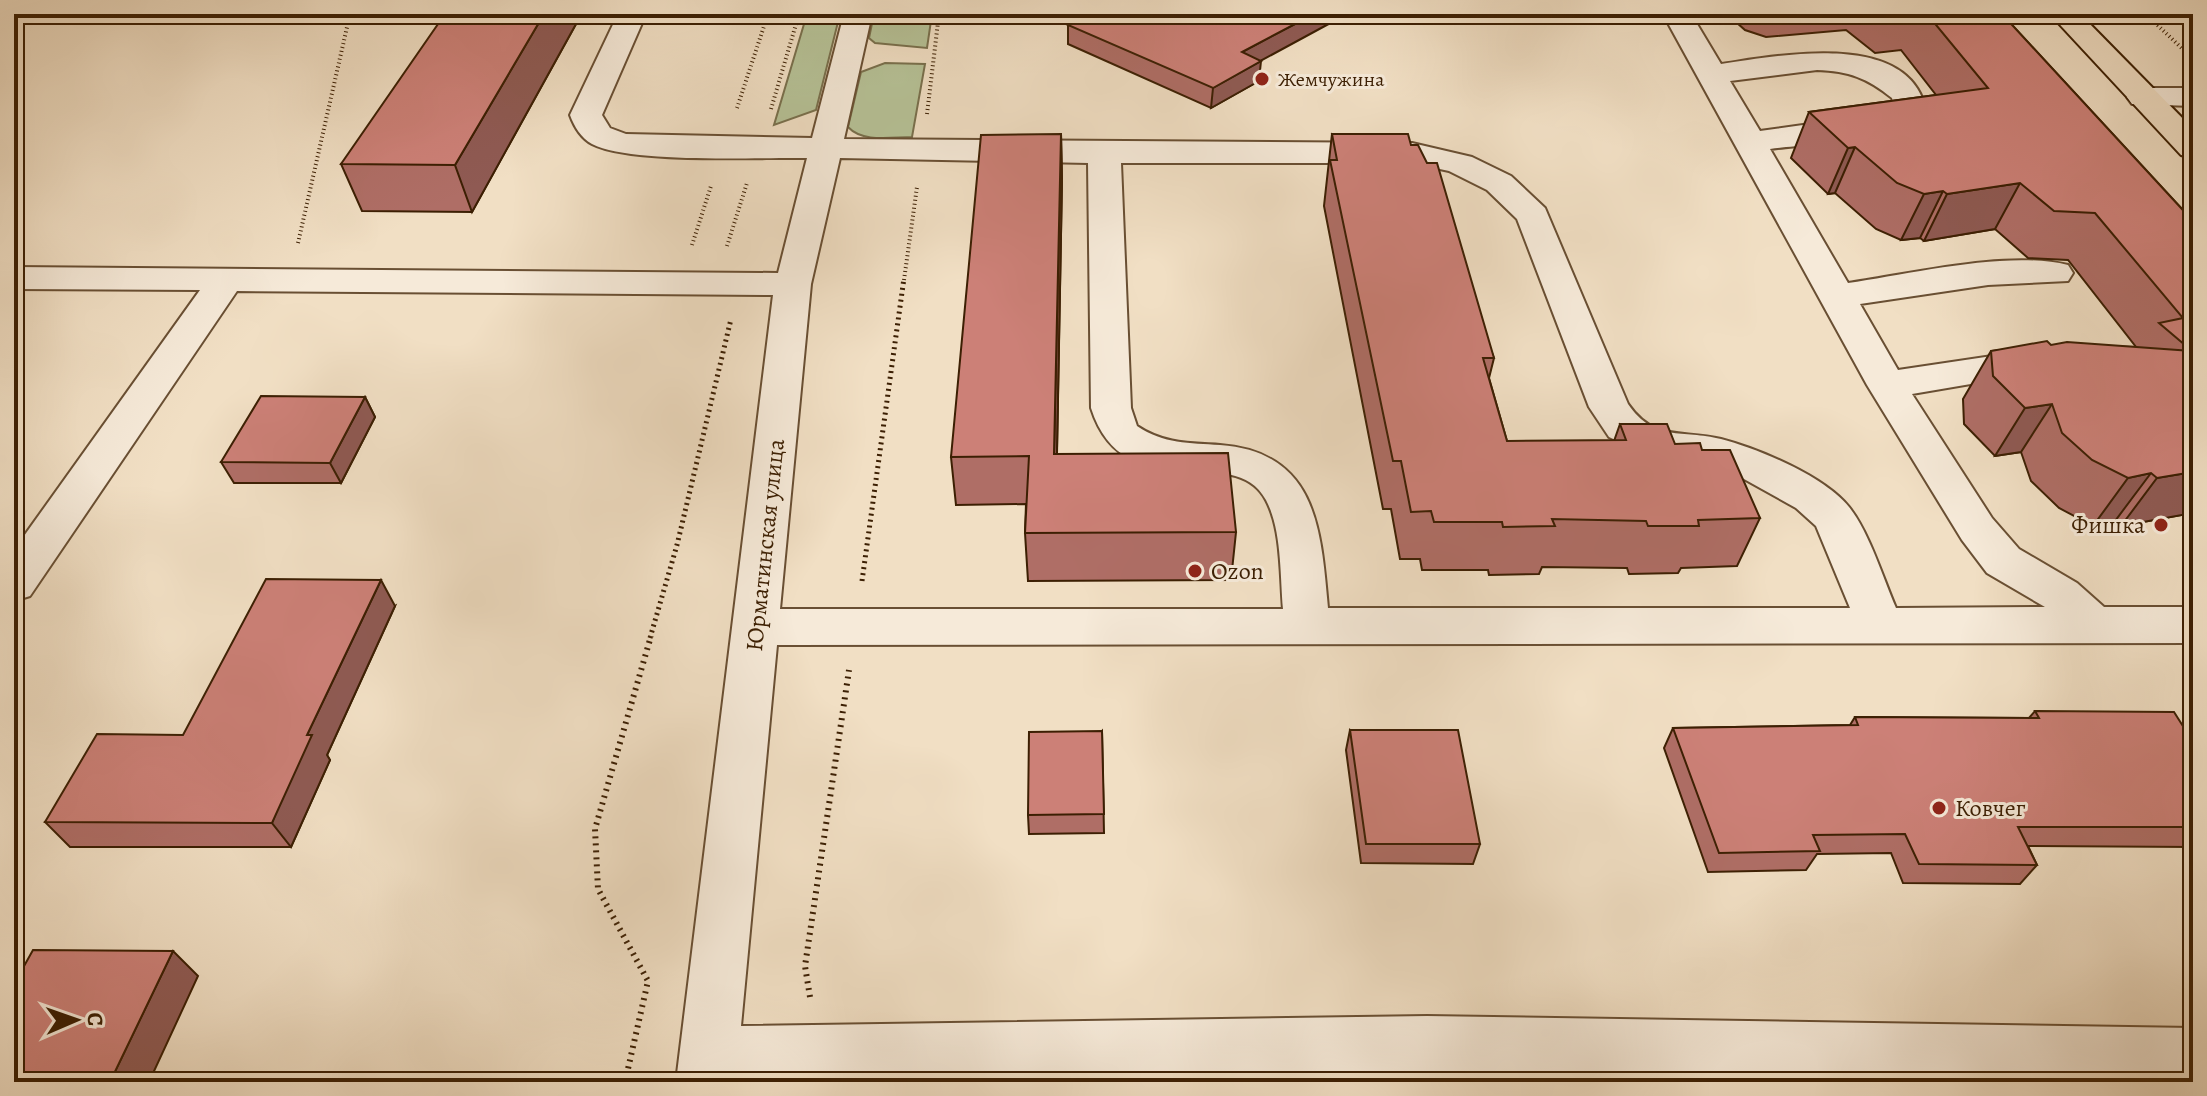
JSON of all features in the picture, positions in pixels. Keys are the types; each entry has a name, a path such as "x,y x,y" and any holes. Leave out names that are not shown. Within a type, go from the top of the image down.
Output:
{"main road":[{"path":"2064,14 2193,148"}],"street":[{"path":"632,14 586,115 590,130 606,141 635,145 922,151 1412,153 1460,164 1499,183 1533,215 1609,407 1623,427 1672,450 1716,452 1750,464 1811,497 1834,518 1880,623"},
{"name":"Юрматинская улица","path":"708,1069 793,284 858,14"},
{"path":"1677,14 1747,143 1887,385 1977,529 2003,561 2061,595 2093,625"},
{"path":"1709,75 1824,61 1876,72 1907,94 1910,111 1889,122 1747,143"},
{"path":"2143,97 2193,97"},
{"path":"1104,153 1111,408 1121,434 1145,450 1175,458 1230,458 1263,470 1281,488 1293,514 1307,624"},
{"path":"1837,296 1988,274 2055,273"},
{"path":"14,278 793,284"},
{"path":"14,584 227,279"},
{"path":"1887,385 2069,357"},
{"path":"756,627 1880,623 2193,625"},
{"path":"708,1069 829,1054 1427,1044 2193,1056"}],"path":[{"path":"289,280 350,14"},
{"path":"625,1082 648,981 626,935 598,889 595,829 677,545 732,325 716,283 799,14"},
{"path":"829,1054 812,1010 805,966 856,626 939,14"},
{"path":"2146,14 2193,59"}],"green space":[{"path":"807,14 840,14 816,110 774,125"},
{"path":"874,14 932,14 927,48 875,43 869,38"},
{"path":"885,63 925,64 912,137 869,137 848,127 861,72"}],"building":[{"path":"445,14 544,14 455,165 341,164"},
{"path":"1090,14 1314,14 1242,52 1261,61 1213,88 1068,25"},
{"path":"1927,14 2002,14 2193,221 2193,472 2157,478 2151,473 2128,478 2092,460 2062,433 2052,404 2025,408 1993,376 1991,351 2047,341 2051,345 2067,342 2192,351 2159,323 2183,318 2095,213 2054,211 2020,183 1947,194 1943,191 1924,194 1897,183 1855,147 1848,148 1809,112 1988,88"},
{"path":"1061,134 1054,454 1228,453 1236,532 1025,533 1029,456 951,457 981,135"},
{"path":"1332,134 1408,134 1411,145 1418,145 1427,163 1437,163 1494,358 1483,358 1507,441 1626,440 1620,424 1667,424 1675,444 1700,443 1702,450 1730,450 1760,518 1698,520 1699,526 1648,526 1646,521 1552,519 1555,526 1503,527 1502,522 1434,522 1431,511 1411,512 1401,461 1393,461 1330,160 1337,160"},
{"path":"261,396 365,397 330,463 221,462"},
{"path":"266,579 381,580 307,735 312,735 272,823 45,822 97,734 183,735"},
{"path":"2035,711 2174,712 2193,742 2193,827 2018,827 2037,865 1919,864 1905,834 1813,835 1820,851 1719,853 1673,728 1858,725 1855,717 2039,718"},
{"path":"1350,730 1458,730 1480,844 1366,844"},
{"path":"1102,731 1104,814 1028,815 1029,732"},
{"path":"33,950 173,951 110,1082 14,1082 14,984"}],"place":[{"name":"Жемчужина","path":"1262,79"},
{"name":"Фишка","path":"2161,525"},
{"name":"Ozon","path":"1195,571"},
{"name":"Ковчег","path":"1939,808"}]}
